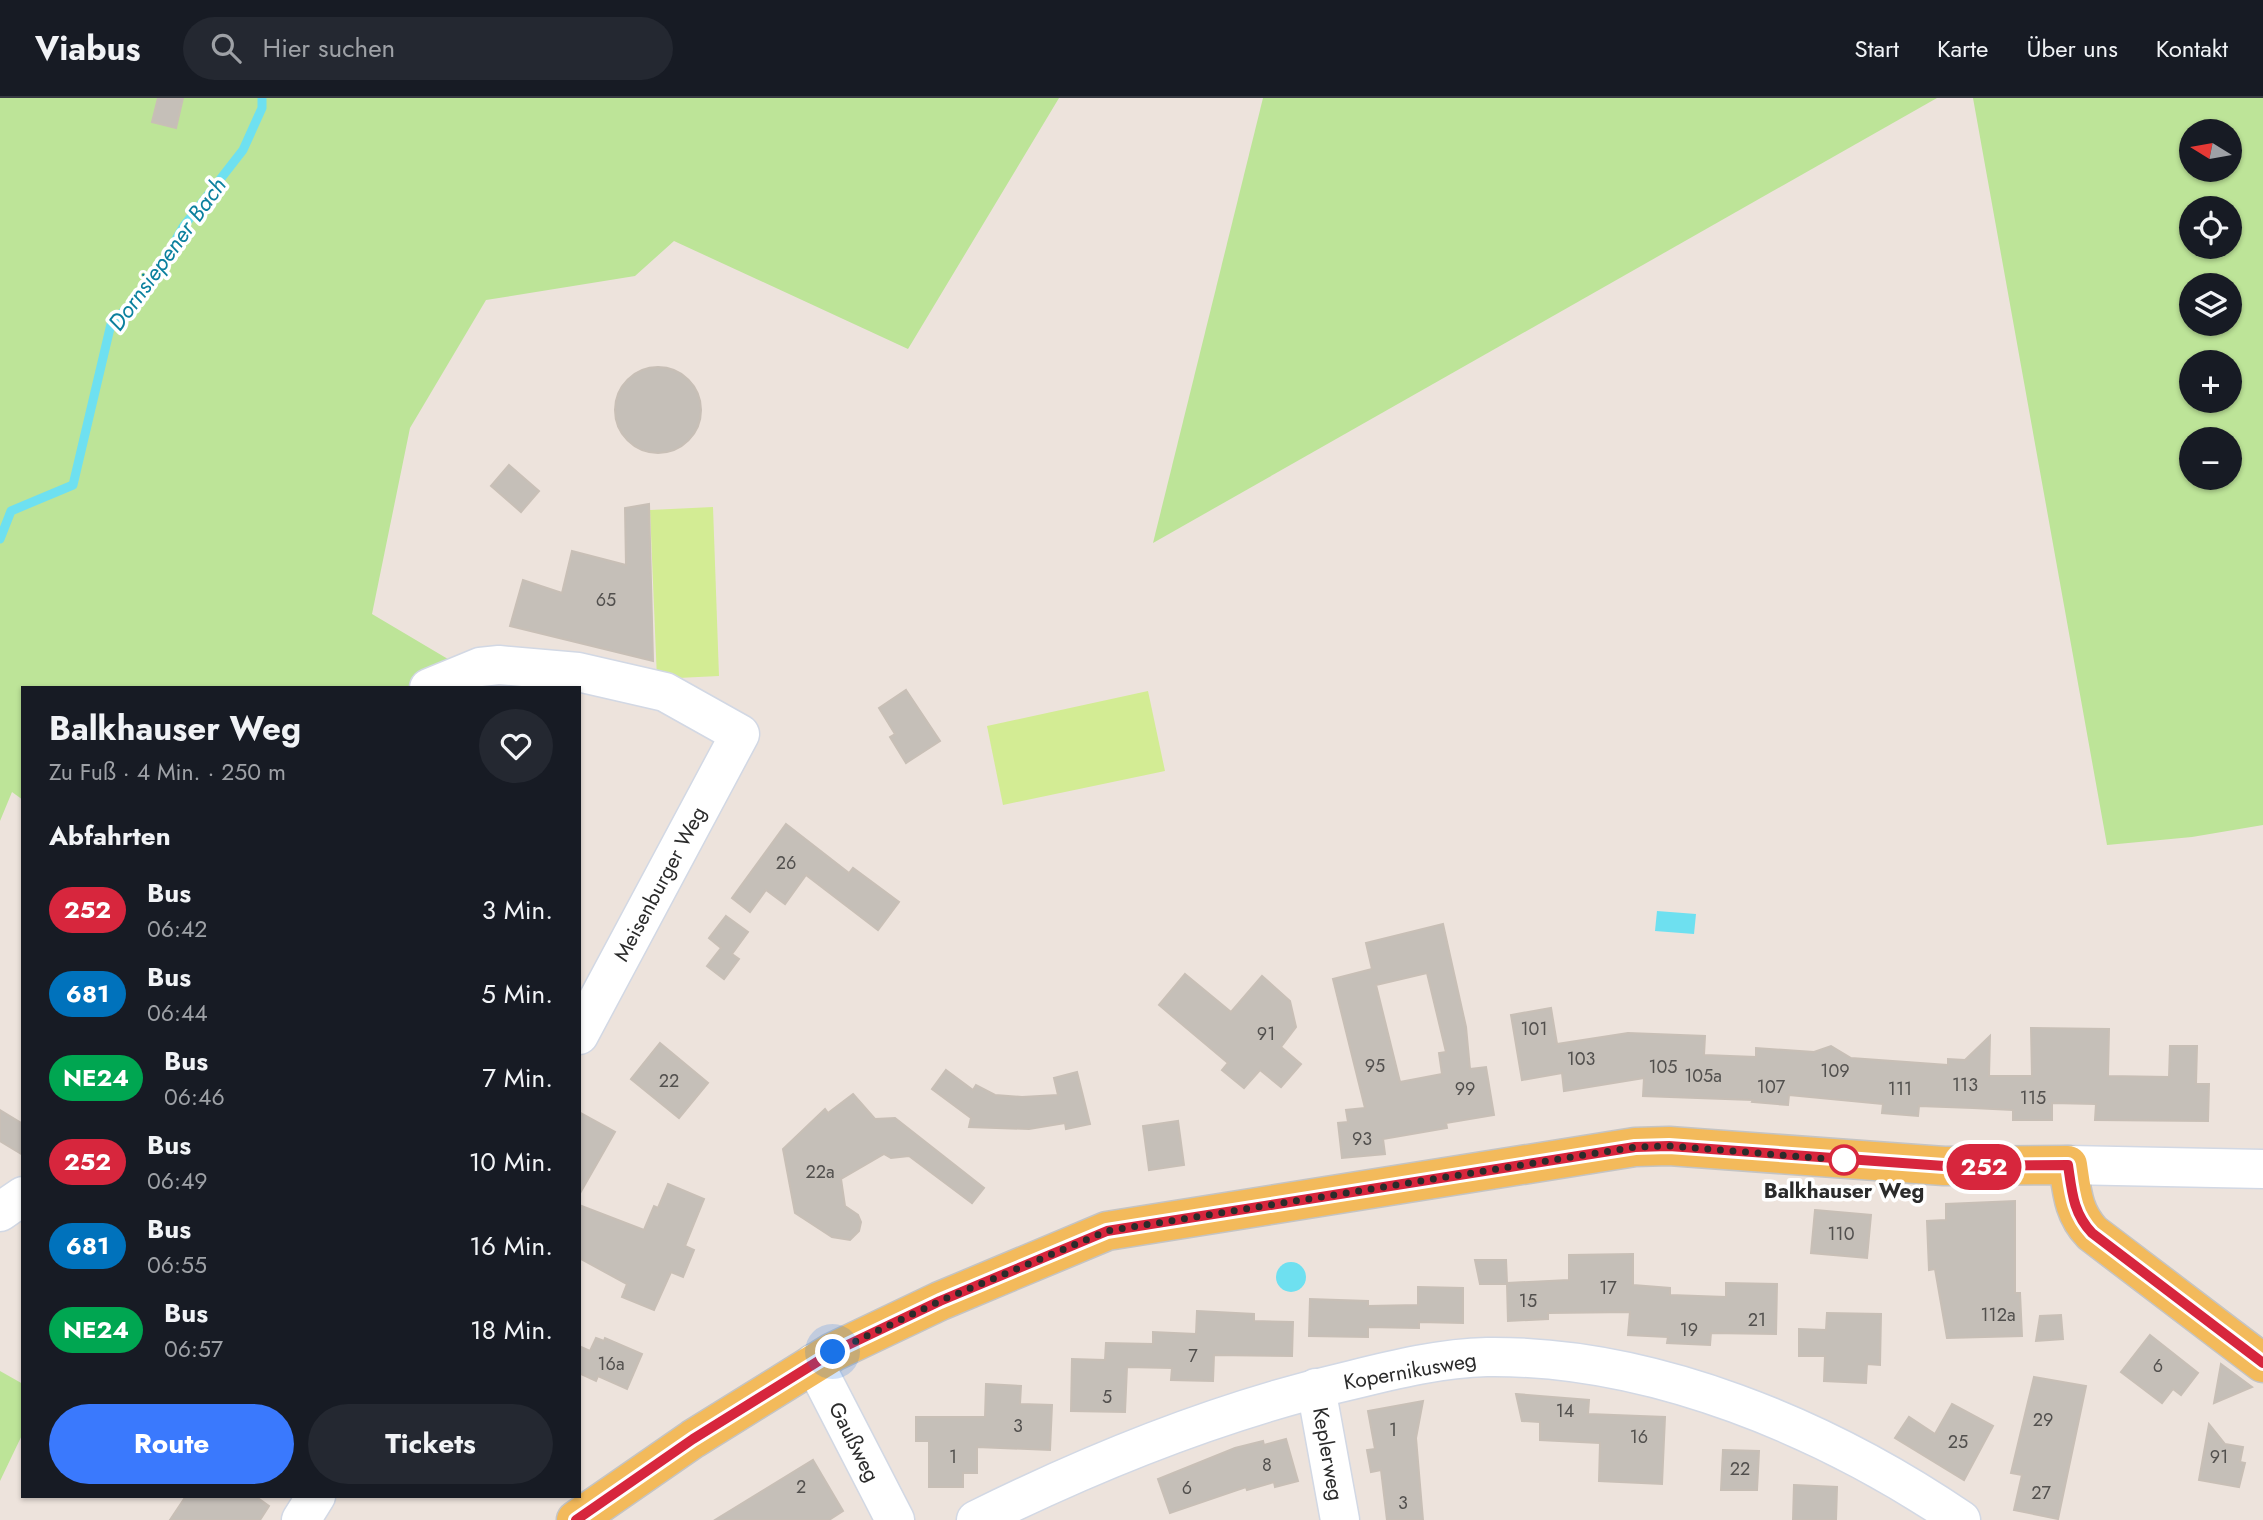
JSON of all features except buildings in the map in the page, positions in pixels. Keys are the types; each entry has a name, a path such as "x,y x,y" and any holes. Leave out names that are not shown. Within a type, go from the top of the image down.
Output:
{"main road":[{"path":"576,1520 693,1439 814,1363 940,1301 1107,1231 1493,1167 1654,1146 1944,1166 2068,1165 2074,1206 2080,1220 2092,1233 2263,1363"}],"street":[{"name":"Meisenburger Weg","path":"434,686 473,670 499,665 578,672 665,692 740,734 581,1031"},
{"path":"2068,1165 2263,1169"},
{"path":"0,1212 21,1196"},
{"name":"Kopernikusweg","path":"976,1520 1064,1477 1140,1445 1316,1388 1389,1371 1485,1357 1559,1361 1643,1375 1724,1400 1871,1465 1961,1520"},
{"name":"Gaußweg","path":"814,1363 895,1520"},
{"name":"Keplerweg","path":"1316,1388 1340,1520"},
{"path":"301,1520 315,1498"}],"green space":[{"path":"0,98 1059,98 908,349 674,241 635,276 486,300 410,428 372,614 458,665 411,686 21,686 21,799 12,792 0,821"},
{"path":"1263,98 1937,98 1153,543"},
{"path":"1973,98 2263,98 2263,825 2192,837 2107,845"},
{"path":"713,507 719,676 657,679 650,510"},
{"path":"1148,691 1165,771 1003,805 987,726"},
{"path":"0,1371 21,1383 21,1437 0,1481"}],"water":[{"path":"1657,911 1696,914 1694,934 1655,931"},
{"path":"1291,1262 1302,1266 1306,1277 1302,1288 1291,1292 1280,1288 1276,1277 1280,1266"}],"waterway":[{"name":"Dornsiepener Bach","path":"0,539 11,511 73,485 111,324 151,284 183,227 243,150 262,108 262,98"}],"bus line":[{"name":"252","path":"576,1520 693,1439 833,1352 940,1301 1107,1231 1505,1165 1635,1147 1669,1146 1944,1166 2068,1165 2074,1206 2080,1220 2092,1233 2263,1363"}],"place":[{"name":"Balkhauser Weg","path":"1844,1160"}],"route":[{"path":"833,1352 940,1301 1107,1231 1505,1165 1635,1147 1669,1146 1844,1160"}]}
